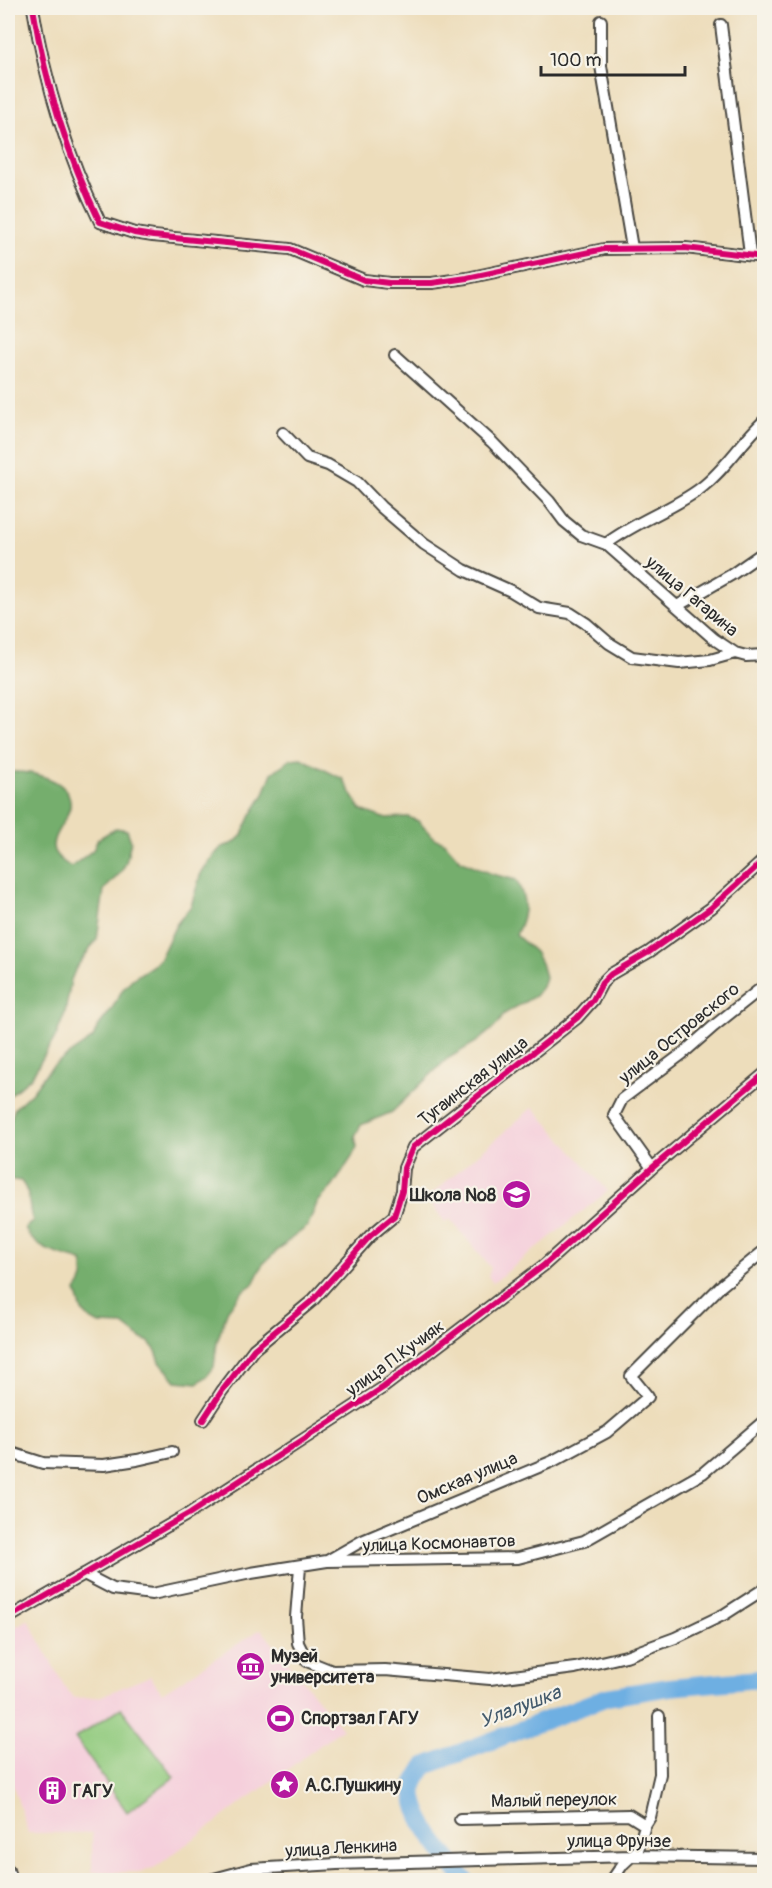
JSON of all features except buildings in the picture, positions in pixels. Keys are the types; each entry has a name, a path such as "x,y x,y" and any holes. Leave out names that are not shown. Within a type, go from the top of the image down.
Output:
{"street":[{"path":"33,8 41,55 60,121 87,197 100,222 134,233 153,236 290,249 364,280 389,283 432,283 467,278 561,256 604,249 685,248 765,257"},
{"path":"601,21 601,66 632,248"},
{"path":"721,25 750,254"},
{"name":"улица Гагарина","path":"395,355 492,442 549,501 564,521 581,535 606,544 714,639 735,653 746,656 765,655"},
{"path":"606,544 621,532 701,488 730,462 755,429 765,422"},
{"path":"283,433 307,458 328,465 357,482 381,507 424,544 464,570 511,591 539,608 570,613 609,643 632,657 679,663 710,660 735,653"},
{"path":"676,606 731,575 765,552"},
{"name":"Тугаинская улица","path":"203,1420 222,1390 254,1349 313,1300 370,1236 394,1216 402,1191 404,1168 413,1147 577,1018 611,974 649,952 711,908 765,860"},
{"name":"улица Островского","path":"652,1168 615,1115 622,1100 765,986"},
{"name":"улица П.Кучияк","path":"8,1618 190,1513 384,1387 543,1266 652,1168 765,1074"},
{"name":"Омская улица","path":"84,1574 113,1589 152,1594 251,1573 327,1562 363,1541 553,1461 608,1432 648,1397 631,1376 721,1286 765,1251"},
{"name":"улица Космонавтов","path":"327,1562 518,1558 584,1541 703,1473 765,1421"},
{"path":"8,1452 43,1463 104,1465 172,1452"},
{"path":"300,1567 296,1617 298,1643 307,1661 332,1671 385,1670 490,1679 575,1668 626,1656 675,1638 725,1614 765,1589"},
{"path":"612,1881 622,1864 638,1850 645,1825 650,1817 660,1774 659,1716"},
{"name":"Малый переулок","path":"460,1819 629,1815 645,1825"},
{"name":"улица Фрунзе","path":"474,1860 632,1856 765,1858"},
{"name":"улица Ленкина","path":"210,1881 251,1869 474,1860"},
{"path":"8,1870 11,1881"}],"shaded area":[{"name":"Школа №8","path":"533,1107 608,1191 493,1283 488,1276 491,1268 450,1219 445,1222 427,1198"},
{"path":"28,1619 68,1693 75,1698 99,1697 150,1676 162,1693 261,1629 342,1729 153,1869 138,1872 92,1872 92,1833 28,1833 8,1769 8,1631"}],"green space":[{"path":"301,758 343,779 361,810 383,818 408,817 418,821 434,838 444,842 460,860 492,874 516,880 524,901 524,914 516,935 535,952 545,977 542,987 535,996 504,1014 498,1024 478,1041 447,1059 392,1112 361,1125 355,1136 357,1147 352,1157 333,1186 317,1203 308,1226 263,1264 253,1284 243,1291 228,1309 217,1342 214,1367 198,1383 176,1381 160,1362 149,1342 123,1325 99,1324 82,1311 76,1291 83,1277 82,1261 42,1247 29,1236 25,1228 33,1221 27,1191 21,1181 8,1179 8,1126 15,1108 32,1092 46,1073 55,1064 93,1038 97,1028 123,989 132,979 160,958 176,925 191,906 201,873 222,847 234,843 242,835 263,796 272,773 291,759"},
{"path":"8,772 27,773 48,778 65,789 70,807 53,845 57,856 71,867 93,850 98,839 116,828 127,830 131,841 126,863 121,872 104,890 97,939 76,968 71,980 65,1013 56,1036 32,1076 8,1097"},
{"path":"121,1708 174,1777 127,1812 75,1738"}],"waterway":[{"name":"Улалушка","path":"465,1880 431,1836 417,1810 414,1786 425,1766 607,1697 670,1687 764,1680"}],"cycle path":[{"path":"33,8 44,63 67,144 100,222 134,233 153,236 290,249 364,280 389,283 432,283 467,278 604,249 685,248 764,257"},
{"path":"203,1420 254,1349 313,1300 370,1236 394,1216 402,1191 404,1168 413,1147 577,1018 611,974 649,952 711,908 764,860"},
{"path":"8,1618 190,1513 384,1387 543,1266 652,1168 764,1074"}],"place":[{"name":"Школа №8","path":"517,1195"},
{"name":"Музей университета","path":"250,1666"},
{"name":"Спортзал ГАГУ","path":"280,1718"},
{"name":"А.С.Пушкину","path":"284,1785"},
{"name":"ГАГУ","path":"52,1791"}]}
